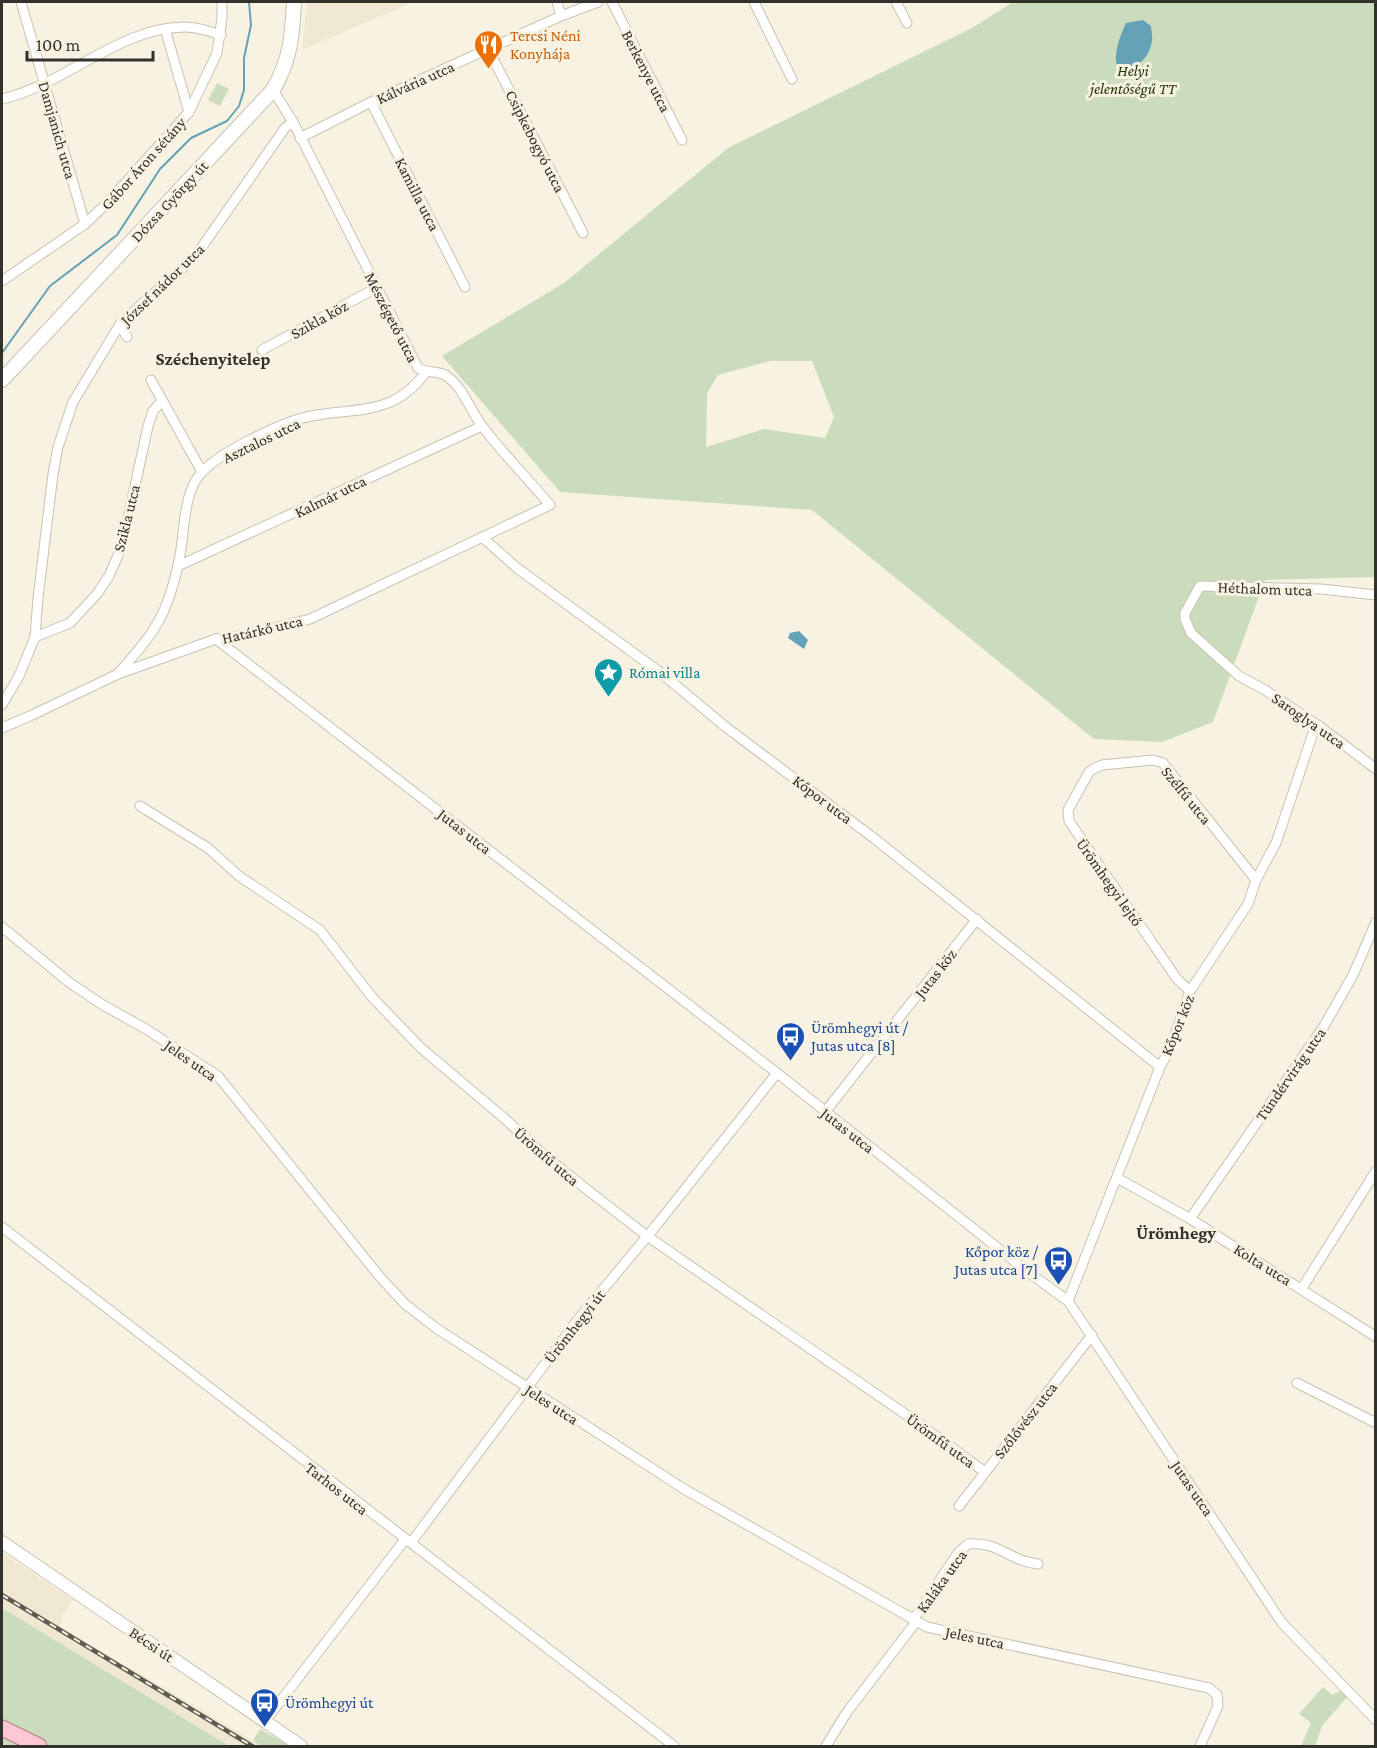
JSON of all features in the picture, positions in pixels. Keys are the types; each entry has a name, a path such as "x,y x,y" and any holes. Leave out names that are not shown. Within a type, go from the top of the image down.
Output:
{"main road":[{"name":"Dózsa György út","path":"2,380 273,90 284,70 291,45 294,2"},
{"path":"2,1728 39,1746"}],"street":[{"name":"Damjanich utca","path":"21,2 86,224"},
{"name":"Gábor Áron sétány","path":"2,281 86,224 189,112 217,54 222,2"},
{"path":"558,2 561,16"},
{"name":"Kálvária utca","path":"300,138 371,102 561,16 598,2"},
{"name":"Berkenye utca","path":"612,2 682,140"},
{"path":"754,2 792,79"},
{"path":"897,2 908,23"},
{"path":"165,28 189,112"},
{"path":"2,99 45,84 147,32 165,28 200,28 220,35"},
{"name":"Csipkebogyó utca","path":"488,49 583,233"},
{"path":"273,90 293,122"},
{"name":"Kamilla utca","path":"371,102 465,287"},
{"name":"Mészégető utca","path":"293,122 418,368 426,372 442,373 454,383 464,394 482,426 550,505"},
{"name":"József nádor utca","path":"2,705 19,676 35,637 45,530 58,447 73,402 120,324 197,254 285,128 293,122"},
{"name":"Szikla köz","path":"262,350 376,288"},
{"path":"120,324 127,337"},
{"name":"Asztalos utca","path":"118,674 160,621 178,566 191,491 202,472 234,449 290,423 310,416 362,411 385,404 411,387 426,372"},
{"path":"151,380 202,472"},
{"name":"Szikla utca","path":"35,637 70,623 97,594 109,576 122,546 148,426 153,411 162,401"},
{"name":"Kalmár utca","path":"178,566 482,426"},
{"name":"Határkő utca","path":"2,728 118,674 216,639 240,636 310,619 550,505"},
{"name":"Kőpor utca","path":"482,537 517,568 661,673 727,728 820,796 1160,1067"},
{"name":"Héthalom utca","path":"1239,676 1191,633 1187,625 1185,613 1200,586 1321,590 1376,595"},
{"name":"Jutas utca","path":"216,639 1068,1301 1282,1623 1376,1720"},
{"name":"Saroglya utca","path":"1239,676 1265,690 1319,726 1376,769"},
{"name":"Kőpor köz","path":"1068,1301 1160,1067 1170,1049 1190,990 1248,904 1256,880 1276,843 1313,733 1319,726"},
{"name":"Szélfű utca","path":"1095,768 1102,765 1153,760 1162,764 1256,880"},
{"name":"Ürömhegyi lejtő","path":"1095,768 1089,772 1068,810 1069,821 1178,979 1190,990"},
{"name":"Ürömfű utca","path":"140,806 208,848 239,876 320,930 372,996 421,1048 542,1153 647,1236 921,1425 984,1472"},
{"name":"Jutas köz","path":"825,1112 977,919"},
{"name":"Tündérvirág utca","path":"1190,1219 1324,1026 1353,975 1376,922"},
{"name":"Jeles utca","path":"2,927 70,983 218,1076 373,1268 405,1304 436,1329 684,1489 914,1621 927,1627 953,1633 1209,1688 1217,1695 1218,1706 1200,1746"},
{"name":"Ürömhegyi út","path":"265,1721 403,1542 413,1540 526,1387 777,1073"},
{"path":"1302,1288 1376,1171"},
{"name":"Kolta utca","path":"1117,1178 1190,1219 1376,1337"},
{"name":"Tarhos utca","path":"2,1227 674,1746"},
{"name":"Szőlővész utca","path":"959,1506 1092,1335"},
{"path":"1297,1383 1376,1423"},
{"name":"Bécsi út","path":"2,1542 301,1746"},
{"name":"Kaláka utca","path":"914,1621 958,1553 968,1544 988,1544 1019,1560 1038,1564"},
{"path":"826,1746 847,1712 914,1621"}],"shaded area":[{"path":"307,2 413,2 302,50"},
{"path":"2,1553 73,1600 62,1615 63,1621 59,1626 262,1746 229,1746 2,1608"}],"green space":[{"name":"Helyi jelentőségű TT","path":"1013,2 1375,2 1375,577 1265,580 1213,722 1162,742 1094,739 812,510 560,492 442,356 564,283 728,148 972,28","holes":["770,361 812,361 834,417 825,438 764,429 706,447 707,393 718,375"]},
{"path":"217,83 229,89 220,106 208,100"},
{"path":"2,1608 229,1746 2,1746"},
{"path":"1323,1687 1332,1695 1342,1690 1348,1696 1322,1726 1315,1746 1301,1746 1311,1723 1299,1714"},
{"path":"260,1729 289,1746 262,1746 253,1741"}],"water":[{"path":"1143,20 1151,26 1151,47 1148,53 1140,63 1134,66 1122,66 1116,63 1118,43 1126,23"},
{"path":"799,631 808,640 804,649 788,638 790,633"}],"waterway":[{"path":"2,353 50,286 117,235 160,169 191,138 227,121 239,106 244,90 244,58 251,25 249,2"}],"railway":[{"path":"2,1595 252,1746"}],"place":[{"name":"Tercsi Néni Konyhája","path":"489,70"},
{"name":"Római villa","path":"608,698"},
{"name":"Ürömhegyi út / Jutas utca [8]","path":"790,1062"},
{"name":"Kőpor köz / Jutas utca [7]","path":"1059,1286"},
{"name":"Ürömhegyi út","path":"264,1728"}],"district":[{"name":"Széchenyitelep","path":"213,359"},
{"name":"Ürömhegy","path":"1176,1233"}]}
